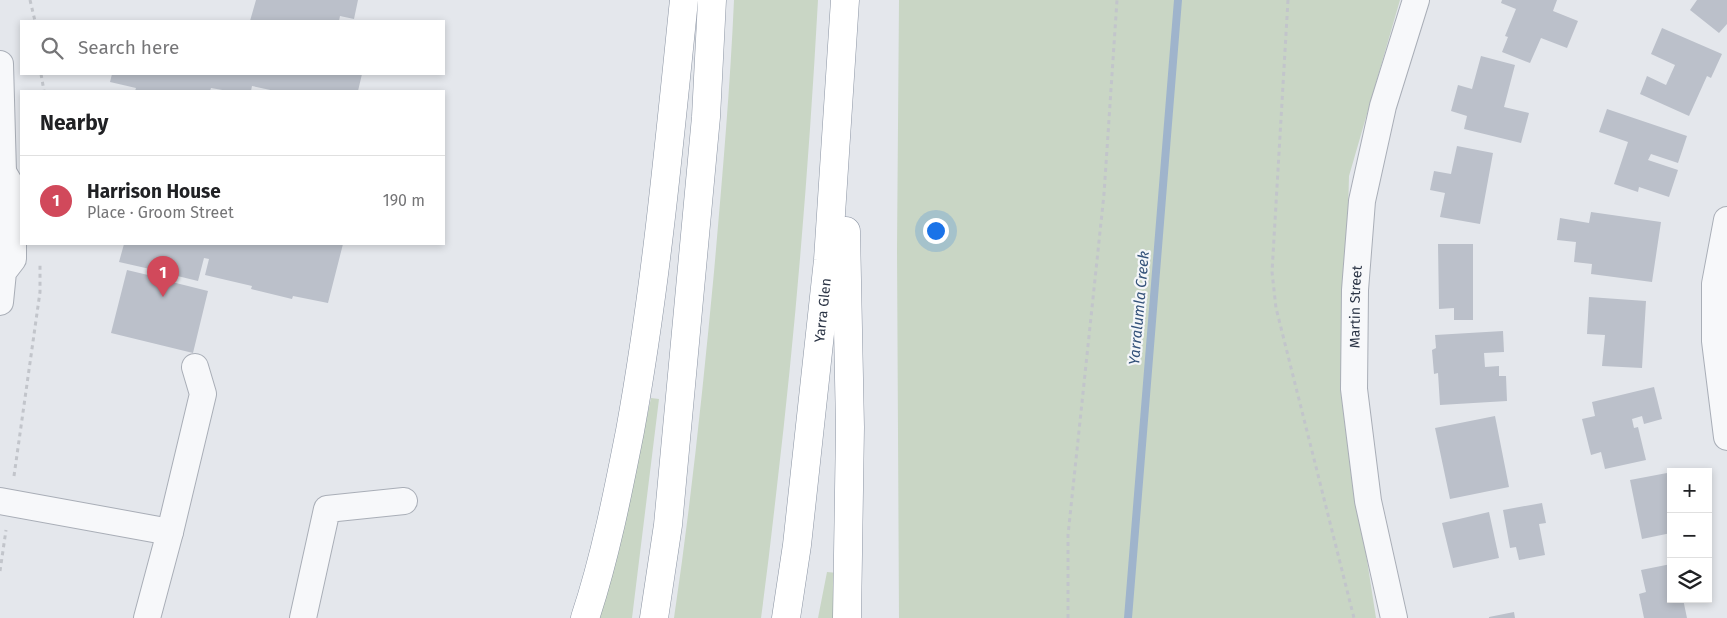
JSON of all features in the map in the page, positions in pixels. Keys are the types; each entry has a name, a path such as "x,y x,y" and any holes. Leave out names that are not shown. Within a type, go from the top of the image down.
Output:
{"highway":[{"path":"585,618 620,484 643,361 659,238 684,0"},
{"path":"654,618 669,515 704,136 712,0"},
{"name":"Yarra Glen","path":"786,618 797,545 828,260 845,0"},
{"path":"844,27 846,263 850,427 847,618"}],"street":[{"name":"Martin Street","path":"1394,618 1368,501 1357,417 1354,389 1354,290 1362,200 1383,106 1416,0"},
{"path":"0,64 1,174 13,189 13,259 1,270 0,302"},
{"path":"1727,220 1715,284 1715,341 1727,436"},
{"path":"147,618 203,394 195,366"},
{"path":"303,618 327,509 404,501"},
{"path":"5,502 170,532"}],"path":[{"path":"30,0 35,20"},
{"path":"1068,618 1068,536 1104,194 1116,0"},
{"path":"1288,0 1272,272 1276,308 1354,618"},
{"path":"41,75 44,90"},
{"path":"0,572 5,502 40,292 40,263"}],"green space":[{"path":"734,0 818,0 796,304 761,618 674,618 691,489 710,315 726,136"},
{"path":"899,0 1400,0 1349,176 1343,406 1376,618 899,618 897,250"},
{"path":"651,398 659,399 632,618 599,618 623,528"},
{"path":"827,572 838,573 839,618 818,618"}],"building":[{"path":"256,0 358,0 354,19 340,16 339,20 250,20"},
{"path":"1502,0 1557,0 1553,11 1578,21 1567,48 1541,38 1530,63 1502,52 1508,37 1505,36 1516,9 1501,3"},
{"path":"1697,0 1727,0 1727,24 1719,33 1690,10"},
{"path":"1662,28 1722,54 1711,78 1707,76 1689,116 1640,94 1647,76 1666,85 1675,65 1651,54"},
{"path":"1481,56 1515,65 1504,107 1529,113 1521,143 1464,129 1467,116 1451,111 1458,85 1472,89"},
{"path":"112,75 362,75 358,90 270,90 252,86 251,90 211,88 210,90 135,90 136,88 110,82"},
{"path":"1607,109 1687,136 1678,163 1651,154 1648,160 1678,170 1669,197 1639,187 1638,192 1614,184 1628,142 1599,132"},
{"path":"1457,146 1493,153 1480,224 1440,217 1445,193 1430,190 1434,171 1451,174"},
{"path":"1591,212 1661,222 1652,282 1591,274 1592,264 1574,262 1576,242 1557,240 1560,218 1589,223"},
{"path":"1438,244 1473,244 1473,320 1454,320 1454,308 1439,309"},
{"path":"124,245 343,245 328,303 293,296 292,299 251,289 252,286 205,275 209,259 204,258 198,281 161,272 160,279 208,291 193,353 111,333 127,270 148,275 150,269 119,262"},
{"path":"1589,297 1646,301 1642,368 1602,366 1605,335 1587,334"},
{"path":"1503,331 1504,352 1484,353 1485,367 1499,366 1499,376 1506,376 1507,401 1440,405 1438,373 1434,374 1432,350 1436,348 1435,335"},
{"path":"1654,387 1662,419 1644,424 1642,416 1632,419 1634,428 1638,427 1646,460 1605,469 1601,452 1591,455 1582,419 1595,416 1592,402"},
{"path":"1495,416 1509,487 1450,499 1435,428"},
{"path":"1667,473 1667,534 1642,539 1630,480"},
{"path":"1542,503 1546,523 1539,524 1545,555 1519,560 1516,547 1510,548 1503,510"},
{"path":"1489,512 1499,558 1453,568 1442,523"},
{"path":"1667,565 1667,603 1684,603 1687,618 1644,618 1639,594 1646,592 1641,570"},
{"path":"1514,612 1515,618 1489,618 1489,617"}],"waterway":[{"name":"Yarralumla Creek","path":"1128,618 1178,0"}],"place":[{"name":"Harrison House","path":"163,297"}]}
